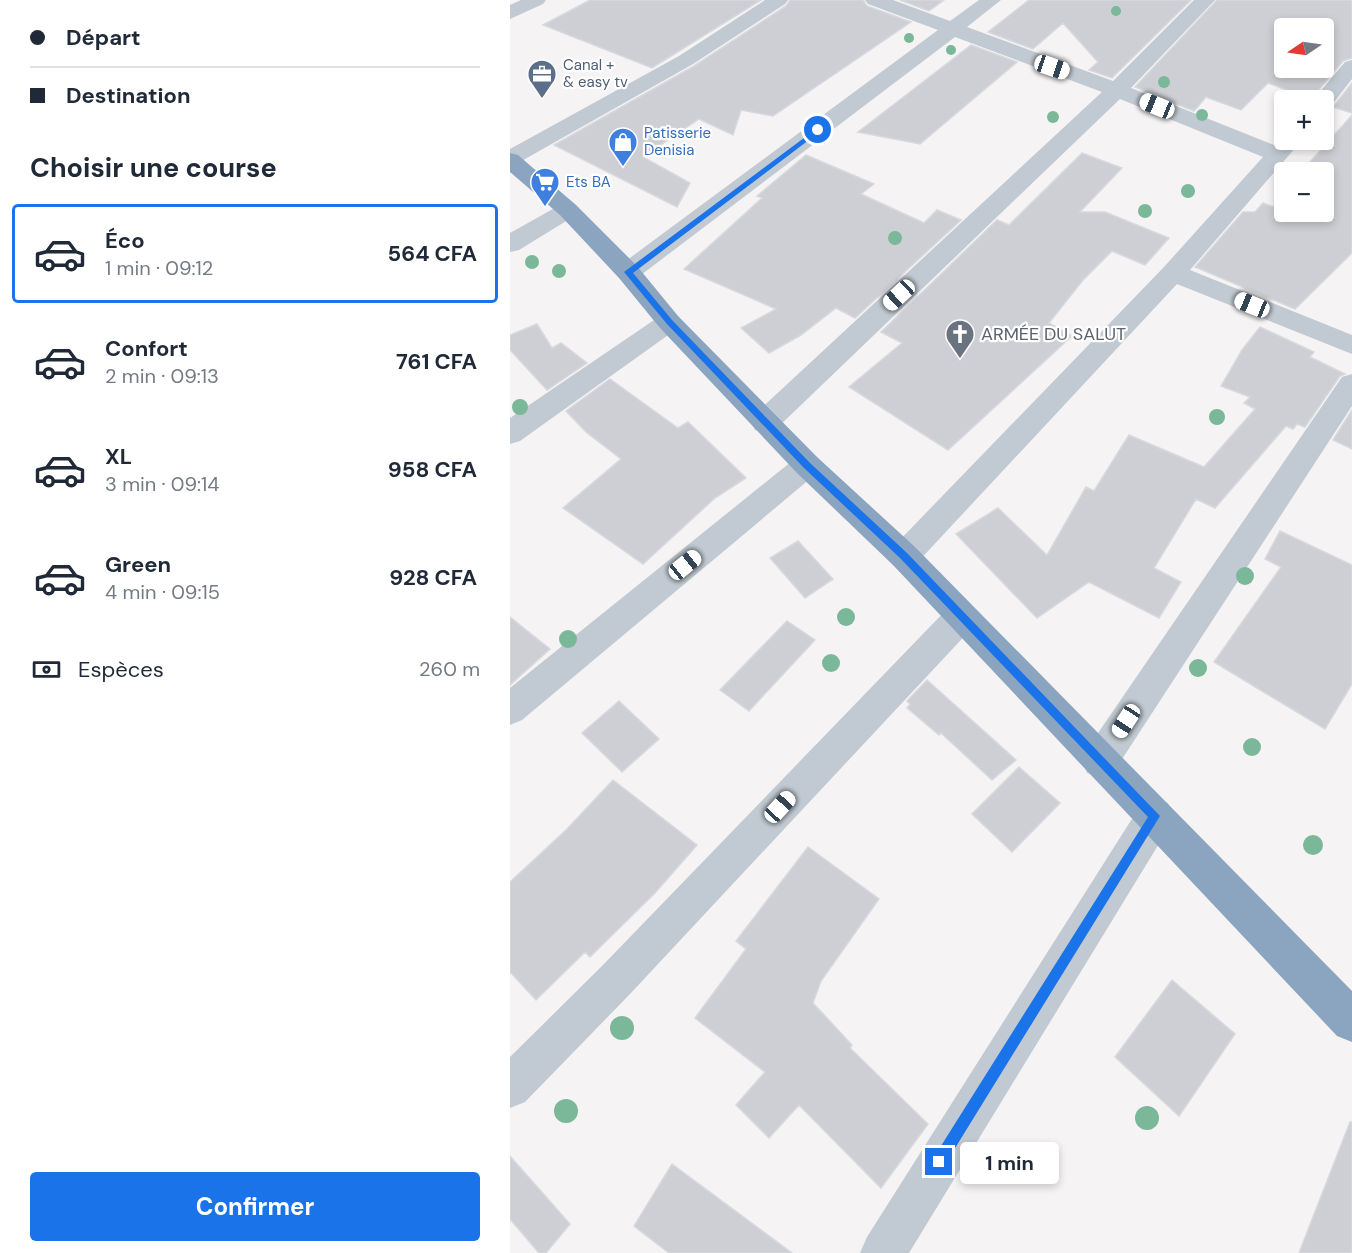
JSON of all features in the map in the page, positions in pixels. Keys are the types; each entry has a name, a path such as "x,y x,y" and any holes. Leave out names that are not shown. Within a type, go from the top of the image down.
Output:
{"highway":[{"path":"510,159 568,210 628,272 669,322 765,422 807,465 904,556 1352,1021"}],"street":[{"path":"510,13 536,0"},
{"path":"510,159 686,60 778,0"},
{"path":"875,0 1117,90 1274,144"},
{"path":"628,272 991,0"},
{"path":"765,422 1117,90 1205,0"},
{"path":"1332,90 1352,66"},
{"path":"904,556 1173,273 1281,150"},
{"path":"510,244 568,210"},
{"path":"1173,273 1352,345"},
{"path":"510,433 669,322"},
{"path":"1100,761 1352,384"},
{"path":"510,709 807,465"},
{"path":"510,1087 624,971 961,617"},
{"path":"883,1253 1155,816"}],"building":[{"path":"590,0 761,0 652,68 543,25"},
{"path":"790,0 863,0 867,6 911,22 773,116 741,110 733,135 699,119 643,157 690,183 677,207 554,145 694,66 786,6"},
{"path":"900,0 944,0 929,11"},
{"path":"1029,0 1191,0 1112,78 1089,70 1098,62 1063,23 1033,49 988,32"},
{"path":"1217,0 1352,0 1352,58 1343,61 1334,72 1334,18 1274,18 1274,78 1329,78 1319,90 1287,90 1268,83 1241,110 1206,97 1194,111 1135,87"},
{"path":"971,45 1017,62 920,144 858,132"},
{"path":"1352,83 1352,113 1334,106"},
{"path":"1352,115 1352,253 1295,309 1195,267 1243,212 1255,212 1263,203 1274,206 1274,222 1334,222 1334,162 1310,162 1321,150 1334,150 1334,135"},
{"path":"1082,153 1122,168 1080,212 1105,212 1169,238 1145,265 1112,251 1083,280 1049,323 1072,336 948,450 849,387 902,343 881,332 997,220 1009,225"},
{"path":"806,155 874,184 861,194 924,223 937,210 961,220 855,318 836,308 801,335 769,353 741,328 776,309 684,269 762,198 757,196"},
{"path":"537,324 552,348 561,343 587,363 547,390 510,350 510,335"},
{"path":"1260,327 1314,352 1310,357 1345,374 1340,376 1305,427 1297,424 1293,429 1286,426 1215,508 1196,499 1154,568 1181,582 1159,618 1089,582 1037,618 956,534 998,508 1047,555 1086,487 1094,491 1129,435 1204,467 1255,409 1244,403 1250,397 1221,386 1242,350"},
{"path":"610,379 678,428 688,422 746,478 715,498 643,564 563,508 621,459 586,432 566,411"},
{"path":"1352,410 1352,449 1333,440"},
{"path":"1280,531 1352,565 1352,684 1325,729 1214,662 1281,567 1265,559"},
{"path":"798,541 833,579 805,598 770,558"},
{"path":"510,617 550,649 510,685"},
{"path":"787,621 815,640 749,711 720,690"},
{"path":"927,680 1016,760 992,780 941,733 939,735 907,708 910,704 907,701"},
{"path":"619,701 659,739 622,772 582,733"},
{"path":"1019,767 1060,803 1012,852 972,814"},
{"path":"613,780 697,845 655,893 590,957 585,952 536,1000 510,972 510,882 566,830"},
{"path":"808,847 879,899 821,981 813,1003 852,1045 850,1048 928,1124 881,1188 799,1105 769,1138 736,1105 765,1072 695,1018 746,949 736,941"},
{"path":"1172,980 1235,1034 1179,1116 1115,1057"},
{"path":"1350,1122 1352,1122 1352,1253 1299,1253"},
{"path":"510,1156 570,1224 546,1253 539,1253 510,1219"},
{"path":"672,1164 792,1253 669,1253 634,1226"}],"place":[{"name":"Canal + & easy tv","path":"542,100"},
{"name":"Patisserie Denisia","path":"623,168"},
{"name":"Ets BA","path":"545,208"},
{"name":"ARMÉE DU SALUT","path":"960,360"}],"route":[{"path":"818,130 628,272 669,322 807,465 904,556 1155,816 939,1162"}]}
